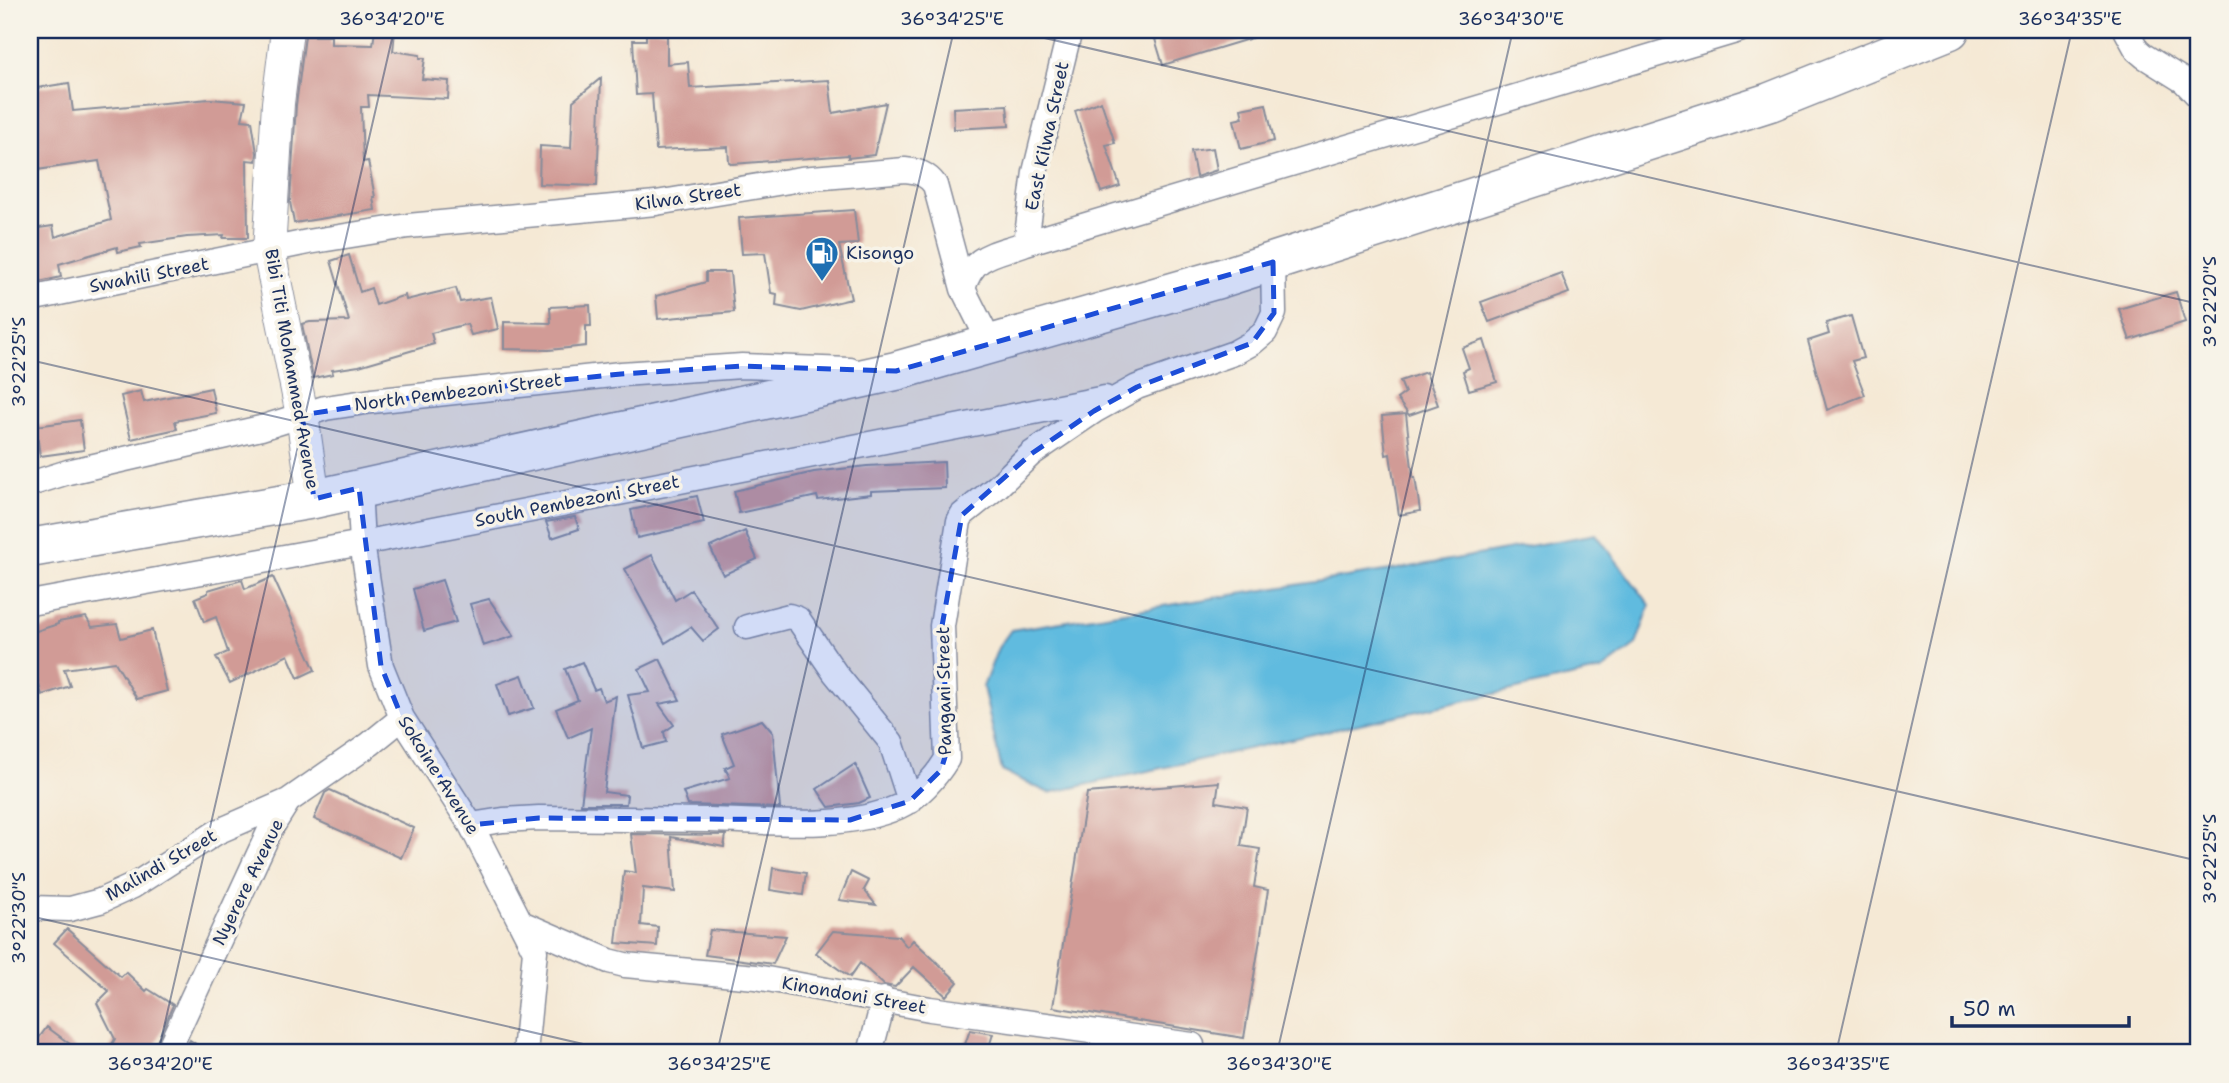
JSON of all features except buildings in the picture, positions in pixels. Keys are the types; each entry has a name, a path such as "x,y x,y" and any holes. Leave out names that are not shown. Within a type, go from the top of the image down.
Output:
{"highway":[{"path":"30,548 314,499 896,371 1222,278 1770,102 1950,30"}],"street":[{"name":"Bibi Titi Mohammed Avenue","path":"287,30 278,103 269,251 302,415 314,499"},
{"name":"East Kilwa Street","path":"1026,243 1035,172 1070,30"},
{"path":"963,289 971,267 980,260 1026,243 1739,30"},
{"path":"2126,30 2137,50 2184,81 2199,97"},
{"name":"Kilwa Street","path":"269,251 408,226 656,203 801,179 917,171 929,177 935,185 963,289 990,343"},
{"name":"Swahili Street","path":"30,299 269,251"},
{"name":"Pangani Street","path":"471,825 539,818 796,822 850,820 911,801 941,770 947,759 942,626 962,515 998,486 1031,454 1123,394 1234,354 1252,343 1265,332 1274,313 1273,262"},
{"name":"North Pembezoni Street","path":"30,484 68,472 261,428 325,408 397,398 621,374 742,366 896,371"},
{"name":"South Pembezoni Street","path":"30,603 362,543 1123,394"},
{"name":"Sokoine Avenue","path":"359,488 362,543 381,666 402,718 471,825 535,951 525,1053"},
{"path":"747,627 789,616 798,619 835,673 891,742 911,801"},
{"name":"Nyerere Avenue","path":"167,1053 271,828 288,801 370,744 402,718"},
{"name":"Malindi Street","path":"30,908 70,909 100,901 133,886 217,832 288,801"},
{"name":"Kinondoni Street","path":"522,923 609,961 625,965 756,977 930,1009 1192,1045"},
{"path":"870,1053 884,999"}],"highlighted area":[{"path":"1273,262 1274,313 1252,343 1137,387 1094,411 1031,454 962,515 942,626 948,747 941,770 910,801 850,820 539,818 471,825 402,718 381,666 359,488 314,499 302,415 447,392 621,374 742,366 896,371"}],"water":[{"path":"1596,534 1650,605 1636,645 1602,670 1049,793 1002,771 983,687 998,648 1011,630 1410,567"}],"place":[{"name":"Kisongo","path":"822,283"}]}
